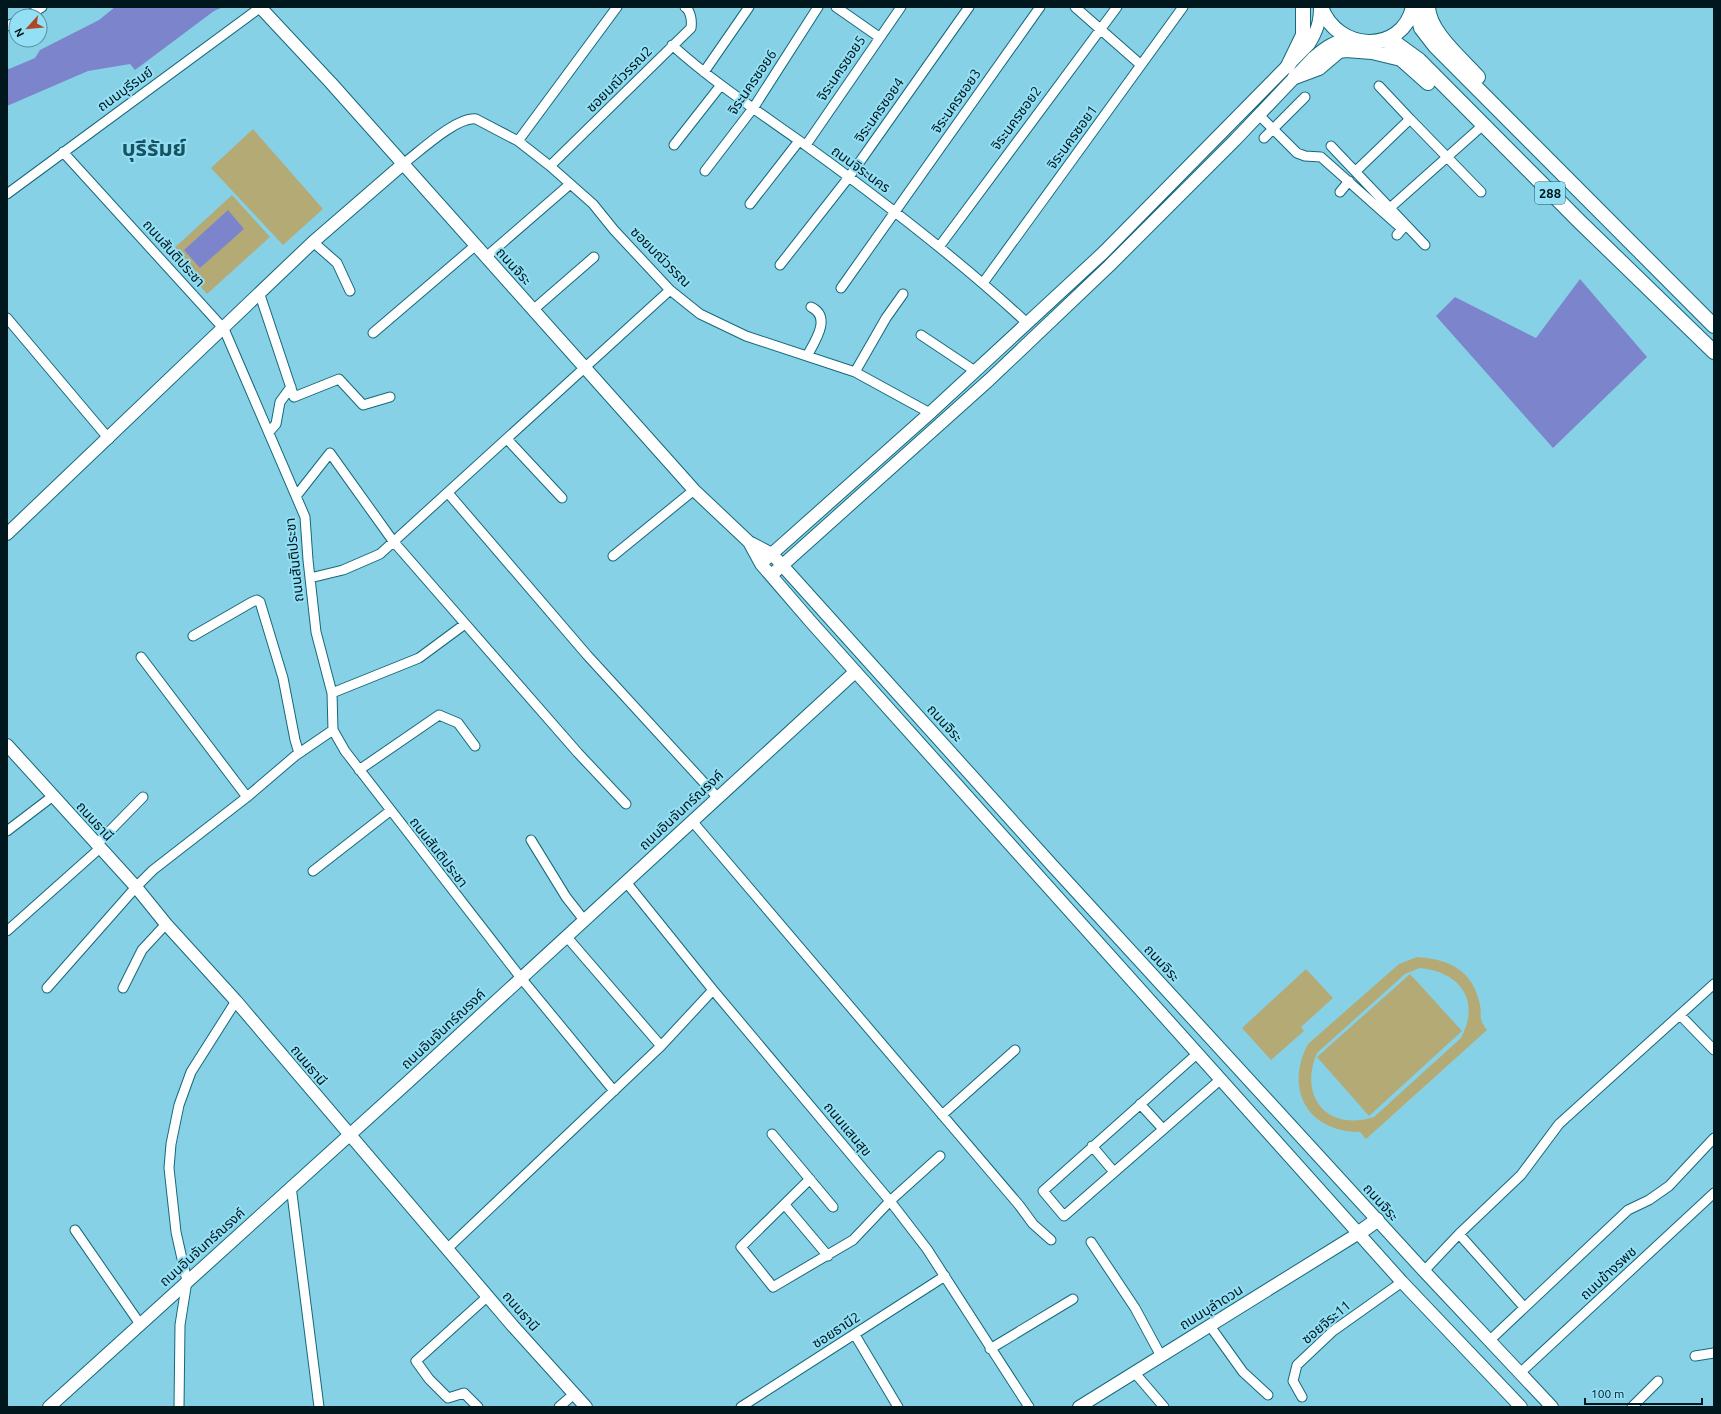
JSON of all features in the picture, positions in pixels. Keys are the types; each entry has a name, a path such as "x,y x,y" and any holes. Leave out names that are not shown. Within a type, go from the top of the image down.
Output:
{"main road":[{"name":"ถนนจิระ","path":"260,7 476,245 694,490 749,542 772,554 1051,864 1424,1271 1552,1407"},
{"path":"1291,71 1303,35 1303,7"},
{"path":"770,576 989,380 1109,266 1259,115 1280,92 1291,71 1317,31 1320,21 1320,7"},
{"path":"1320,7 1330,25 1339,33 1350,39"},
{"path":"761,564 930,413 1104,252 1271,82 1339,40 1350,39 1366,42 1383,40 1406,24 1415,7"},
{"name":"288","path":"1415,7 1421,28 1435,46 1714,326"},
{"path":"1428,7 1432,24 1438,33 1490,91 1517,129"},
{"name":"288","path":"1383,40 1397,44 1419,60 1481,125 1714,352"},
{"path":"1291,71 1319,68 1339,51 1346,50 1372,52 1401,60 1463,116 1481,125"},
{"path":"7,534 260,295 313,242 403,164"},
{"name":"ถนนจิระ","path":"749,542 761,564 770,576 855,672 1360,1233 1402,1282 1521,1407"},
{"name":"ถนนอินจันทร์ณรงค์","path":"49,1407 855,672"},
{"name":"ถนนธานี","path":"7,745 98,847 136,887 166,924 236,1001 488,1296 586,1407"},
{"path":"1038,876 1045,878 1050,876 1053,868 1051,864"},
{"path":"1051,890 1050,883 1053,879 1058,876 1064,878"},
{"path":"1360,1233 1377,1220"},
{"name":"ถนนบุลำดวน","path":"1078,1407 1360,1233"}],"street":[{"name":"ถนนบุรีรมย์","path":"7,194 260,7"},
{"path":"518,141 617,7"},
{"path":"704,72 749,7"},
{"name":"จิระนครซอย6","path":"705,171 754,107 818,7"},
{"path":"836,7 879,37"},
{"name":"จิระนครซอย5","path":"750,204 803,143 901,7"},
{"name":"จิระนครซอย4","path":"780,265 849,177 969,7"},
{"name":"จิระนครซอย3","path":"841,288 1040,7"},
{"path":"1075,7 1141,65"},
{"name":"จิระนครซอย2","path":"939,247 1117,7"},
{"name":"จิระนครซอย1","path":"983,283 1183,7"},
{"name":"ซอยมณีวรรณ2","path":"550,166 691,28 692,21 687,8"},
{"name":"ถนนจิระนคร","path":"672,45 721,85 754,107 895,211 983,283 1027,323"},
{"path":"674,145 721,85"},
{"path":"1380,86 1446,158 1481,192"},
{"path":"1264,138 1305,98"},
{"path":"1259,115 1297,153 1305,156 1320,156 1349,181 1402,229 1396,236"},
{"name":"ซอยมณีวรรณ","path":"403,164 459,123 470,118 486,123 518,141 550,166 569,185 593,204 614,230 670,290 700,314 746,336 855,372 930,413"},
{"path":"1356,171 1410,119"},
{"path":"1392,208 1481,125"},
{"path":"1331,146 1392,208 1425,245"},
{"name":"ถนนสันติประชา","path":"63,152 224,329 297,495 305,517 316,632 332,693 333,730 359,770 390,812 521,978 614,1090"},
{"path":"1340,192 1349,181"},
{"path":"486,257 569,185"},
{"path":"313,242 336,263 350,291"},
{"path":"373,333 476,245"},
{"path":"533,310 594,257"},
{"path":"310,578 343,570 380,554 670,290"},
{"path":"855,372 886,318 903,294"},
{"path":"260,295 294,397 339,379 363,405 390,397"},
{"path":"807,356 817,336 822,317 820,312 811,306"},
{"path":"7,318 109,439"},
{"path":"920,335 975,371"},
{"path":"269,432 276,424 280,402 291,387"},
{"path":"507,438 562,498"},
{"path":"297,495 330,453 393,541 578,753 626,804"},
{"path":"613,556 694,490"},
{"path":"448,493 587,655 718,798"},
{"path":"193,636 252,602 257,600 260,602 283,678 299,753"},
{"path":"332,693 419,658 465,624"},
{"path":"141,657 247,797"},
{"path":"359,770 439,715 458,723 475,746"},
{"path":"47,988 136,887 153,870 247,797 299,753 333,730"},
{"path":"7,831 52,796"},
{"path":"7,931 98,847 143,797"},
{"path":"313,871 390,812"},
{"path":"692,821 1020,1205 1033,1224 1051,1240"},
{"path":"531,840 566,897 584,920"},
{"name":"ถนนแสนสุข","path":"626,882 713,990 890,1200 927,1249 990,1349 1029,1407"},
{"path":"123,988 142,950 166,924"},
{"path":"566,936 661,1046"},
{"path":"1424,1271 1459,1234 1521,1175 1559,1124 1714,984"},
{"path":"448,1248 661,1046 713,990"},
{"path":"180,1407 180,1325 187,1281 176,1232 169,1168 173,1131 179,1105 191,1072 236,1001"},
{"path":"1680,1015 1714,1050"},
{"path":"942,1115 1014,1050"},
{"path":"1198,1053 1092,1146 1044,1191 1064,1216 1221,1079"},
{"path":"1140,1104 1163,1129"},
{"path":"772,1134 834,1207"},
{"path":"1489,1341 1628,1210 1649,1200 1669,1186 1714,1138"},
{"path":"1092,1146 1114,1172"},
{"path":"810,1179 741,1247 773,1287 853,1240 890,1200 940,1156"},
{"path":"291,1186 319,1407"},
{"name":"ถนนข้างรพช","path":"1520,1372 1714,1194"},
{"path":"785,1205 828,1256"},
{"path":"75,1230 140,1324"},
{"path":"1459,1234 1524,1307"},
{"path":"1091,1242 1135,1308 1160,1356"},
{"name":"ซอยธานี2","path":"742,1407 945,1276"},
{"name":"ซอยจิระ11","path":"1302,1398 1293,1381 1297,1365 1333,1331 1402,1282"},
{"path":"478,1407 464,1392 448,1398 429,1379 416,1361 488,1296"},
{"path":"990,1349 1073,1299"},
{"path":"1210,1326 1243,1372 1268,1395"},
{"path":"854,1335 898,1407"},
{"path":"1695,1356 1714,1353"},
{"path":"1134,1372 1164,1407"},
{"path":"1632,1407 1658,1381"},
{"path":"558,1407 574,1394"}],"shaded area":[{"path":"253,129 323,209 283,245 211,168"},
{"path":"232,195 270,237 207,294 170,252"},
{"path":"1417,957 1429,958 1439,960 1458,969 1472,983 1477,993 1480,1005 1481,1020 1487,1030 1366,1139 1360,1132 1342,1130 1327,1125 1314,1116 1306,1105 1300,1092 1299,1077 1301,1061 1308,1044 1399,964","holes":["1420,968 1446,975 1456,982 1463,990 1467,1000 1469,1012 1467,1024 1461,1038 1374,1117 1358,1120 1343,1120 1331,1115 1321,1107 1315,1097 1311,1084 1312,1069 1317,1053 1405,974"]},
{"path":"1306,969 1333,998 1301,1027 1304,1031 1271,1060 1242,1028"},
{"path":"1410,974 1462,1031 1369,1116 1317,1057"}],"water":[{"path":"115,7 221,8 214,11 135,70 130,64 88,71 7,106 7,68 9,69 35,58 40,50 48,48 48,46 99,20"},
{"path":"228,210 244,229 200,268 184,250"},
{"path":"1580,279 1647,357 1553,448 1436,316 1455,297 1536,338"}],"district":[{"name":"บุรีรัมย์","path":"154,148"}]}
